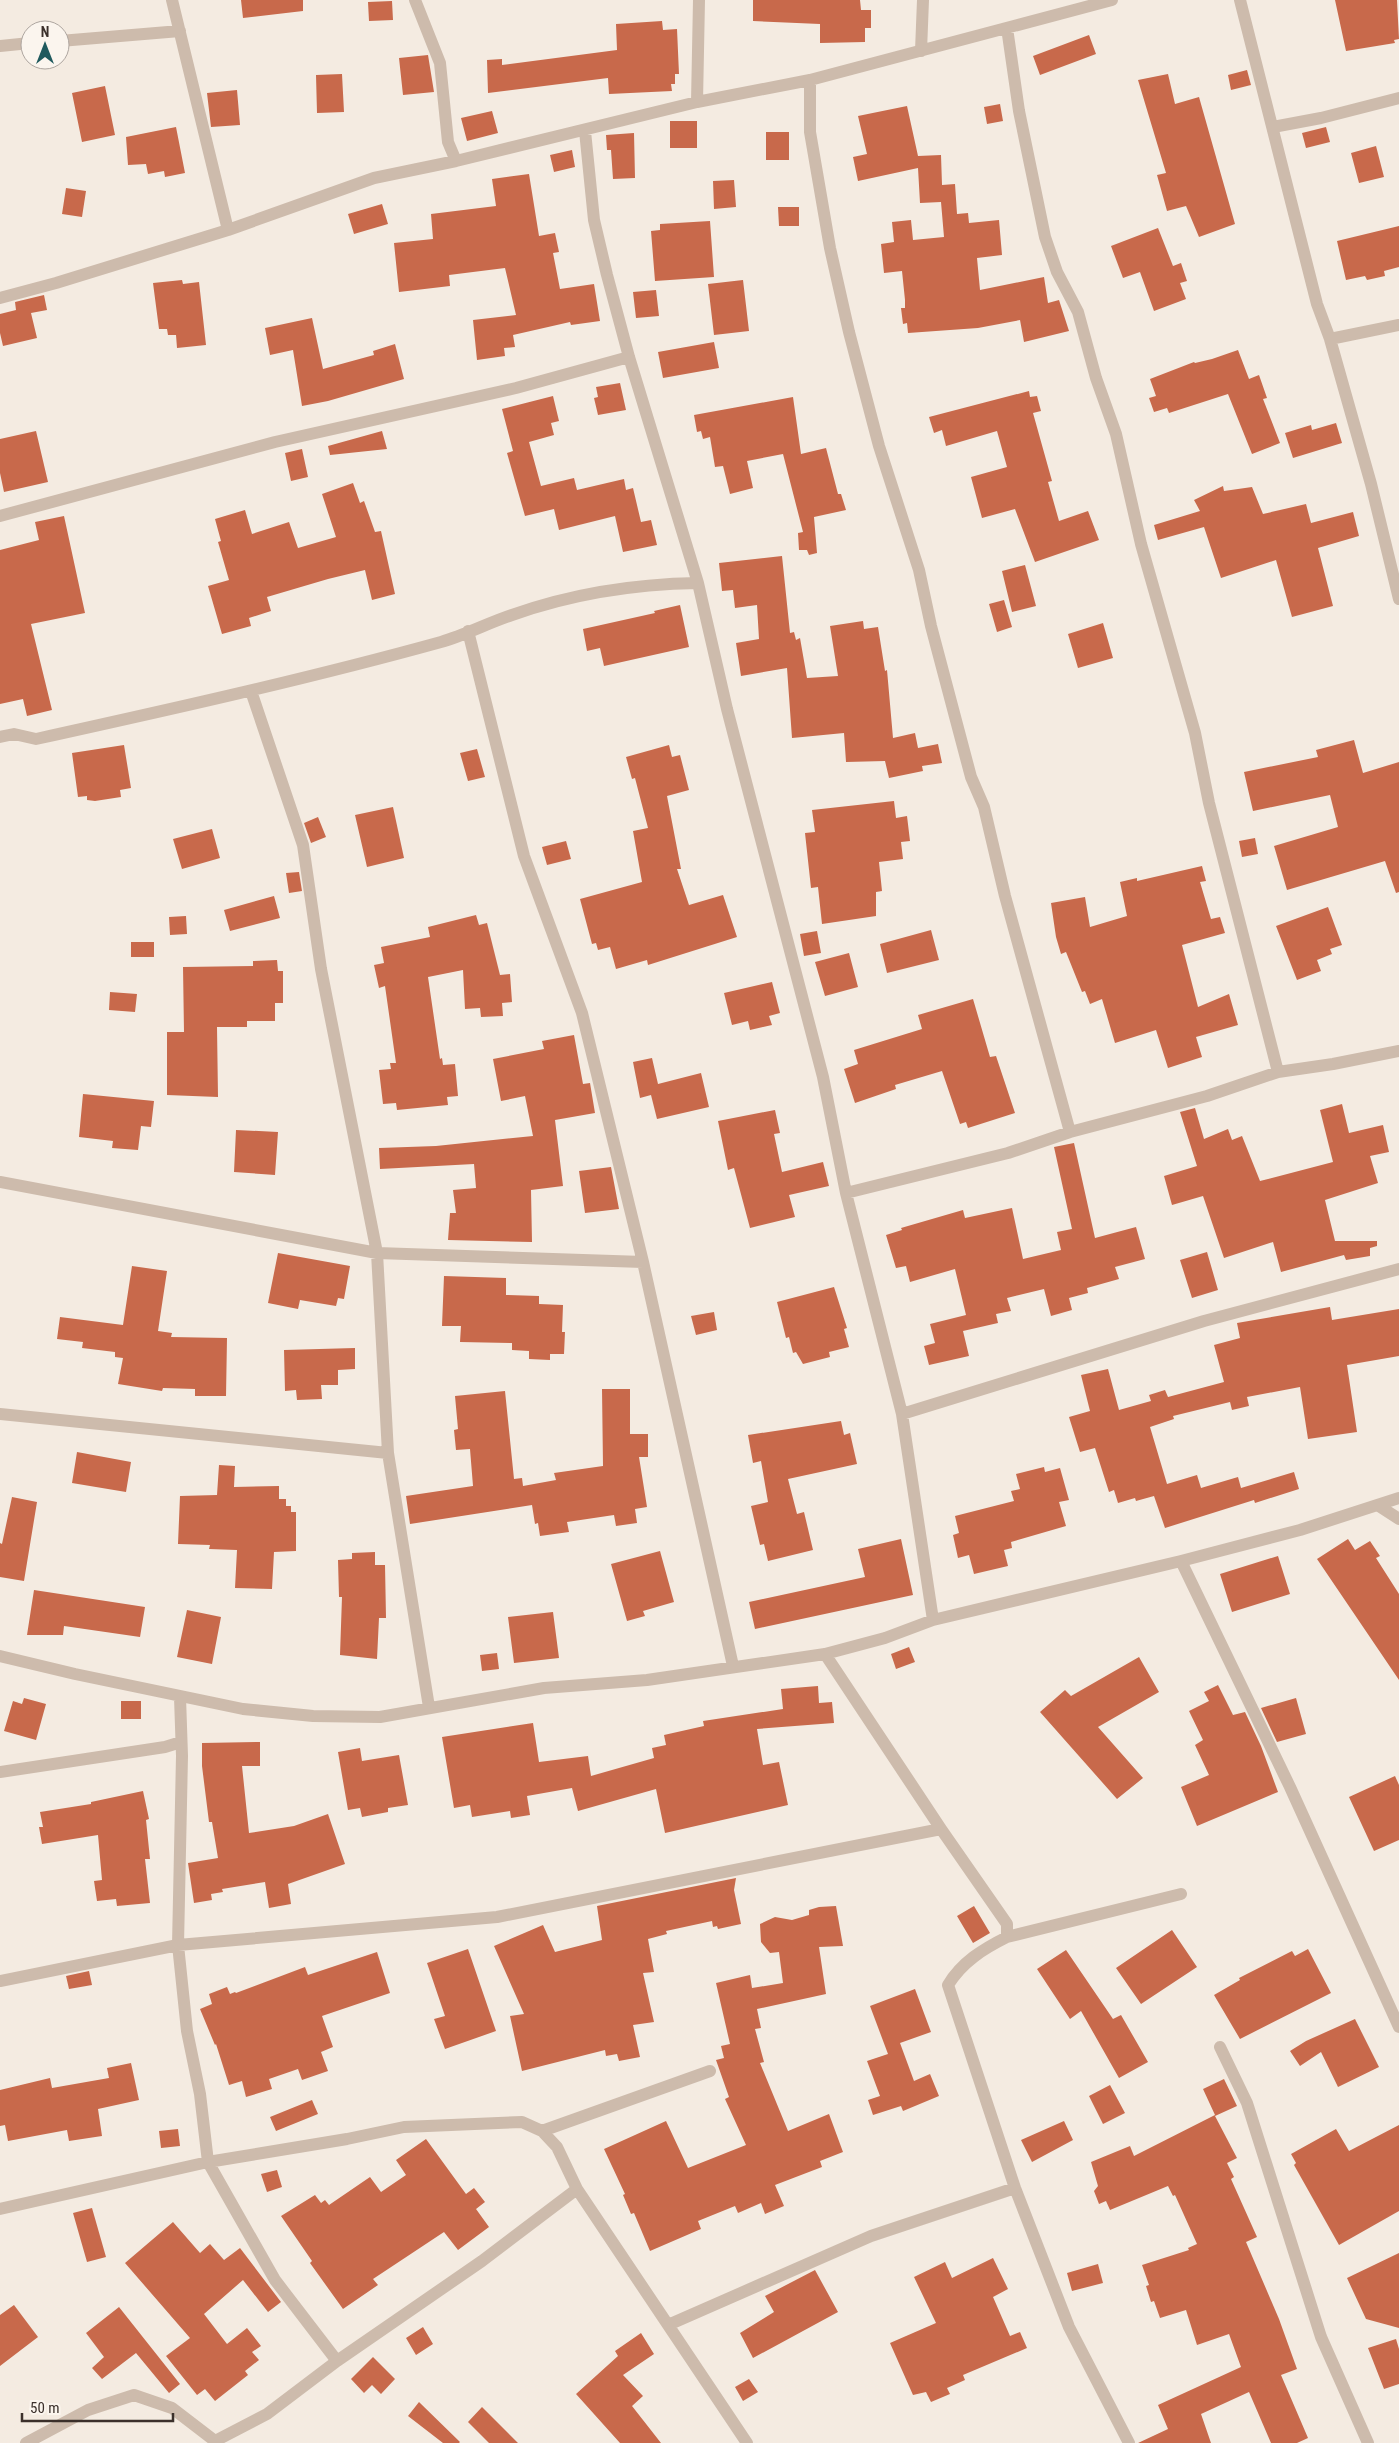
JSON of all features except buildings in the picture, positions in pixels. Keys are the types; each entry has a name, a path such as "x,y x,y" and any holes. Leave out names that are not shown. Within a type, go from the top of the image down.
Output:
{"street":[{"path":"172,0 228,230"},
{"path":"415,0 440,63 448,142 456,161"},
{"path":"697,102 699,0"},
{"path":"922,51 923,0"},
{"path":"0,298 56,283 228,230 374,178 585,131 697,102 810,80 1112,0"},
{"path":"1240,0 1317,304 1330,340 1371,484 1399,598"},
{"path":"1007,28 1019,111 1045,237 1057,272 1070,293 1078,312 1096,378 1116,434 1141,544 1195,733 1209,803 1278,1072"},
{"path":"70,40 180,31"},
{"path":"0,46 20,44"},
{"path":"810,80 810,132 830,248 849,332 878,446 920,570 931,626 971,777 984,807 1005,896 1070,1132"},
{"path":"1273,127 1321,118 1399,98"},
{"path":"585,131 594,220 629,357 698,583 727,710 823,1078 846,1193 902,1414 932,1620"},
{"path":"1330,340 1399,325"},
{"path":"0,516 275,442 516,388 629,357"},
{"path":"0,737 14,734 36,739 251,691 444,641 512,614 576,596 672,584 698,583"},
{"path":"468,632 524,856 582,1012 643,1262 733,1666"},
{"path":"251,691 303,845 320,969 377,1253 388,1453 429,1707"},
{"path":"846,1193 1008,1153 1070,1132 1207,1096 1278,1072 1333,1064 1399,1051"},
{"path":"0,1182 377,1253 643,1262"},
{"path":"902,1414 1204,1321 1399,1269"},
{"path":"0,1414 388,1453"},
{"path":"0,1656 180,1697 243,1709 313,1716 380,1717 544,1688 647,1680 825,1654 885,1638 932,1620 1181,1561 1300,1530 1399,1498"},
{"path":"1379,1506 1399,1519"},
{"path":"1181,1561 1395,2007 1399,2027"},
{"path":"825,1654 941,1829 1007,1924 1007,1937"},
{"path":"180,1697 178,1945 187,2031 200,2094 208,2162 275,2280 337,2361"},
{"path":"0,1772 165,1748 181,1742"},
{"path":"0,1982 178,1945 497,1917 941,1829"},
{"path":"1129,2443 1069,2327 1015,2188 948,1985 957,1970 982,1950 1007,1937 1181,1894"},
{"path":"1220,2047 1247,2103 1321,2338 1368,2443"},
{"path":"542,2130 710,2071"},
{"path":"0,2209 208,2162 347,2139 404,2127 522,2122 542,2130 557,2147 576,2189 748,2443"},
{"path":"668,2325 871,2236 1015,2188"},
{"path":"26,2443 88,2410 134,2395 172,2408 215,2441 266,2414 337,2361 482,2261 576,2189"}]}
